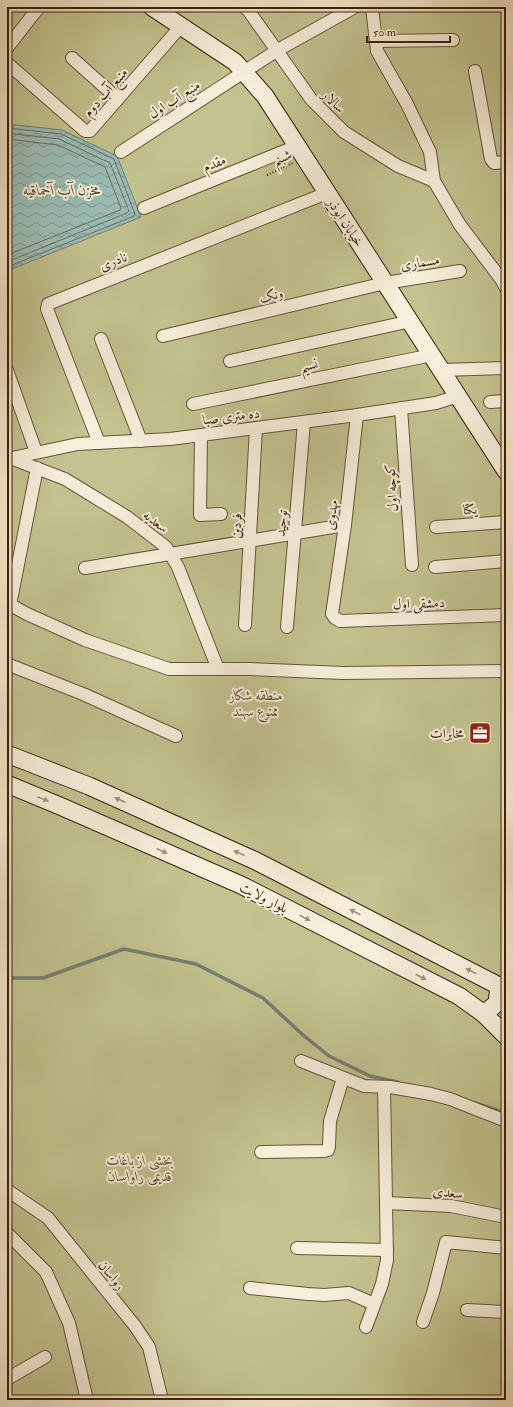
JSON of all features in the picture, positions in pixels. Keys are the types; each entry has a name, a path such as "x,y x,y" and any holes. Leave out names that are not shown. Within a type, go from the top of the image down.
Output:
{"main road":[{"name":"خیابان ابوذر","path":"152,7 234,62 265,96 506,470"},
{"name":"بلوار ولایت","path":"7,754 89,786 256,861 503,987"},
{"name":"بلوار ولایت","path":"7,784 241,885 460,996 484,1014 506,1036"},
{"path":"484,1014 497,1003 503,987"}],"street":[{"path":"7,48 39,7"},
{"name":"سالار","path":"244,7 248,10 311,99 344,132 398,166 434,181"},
{"name":"منبع آب اول","path":"121,152 276,51 355,7"},
{"path":"372,7 377,51 407,104 430,152 434,181 460,225 501,279 506,288"},
{"name":"منبع آب دوم","path":"7,63 85,131 90,131 181,26"},
{"path":"376,40 453,40"},
{"path":"72,58 118,99"},
{"path":"475,71 491,159 494,163 506,162"},
{"name":"مقدم","path":"144,208 301,152"},
{"name":"نادری","path":"99,443 47,309 48,304 327,193"},
{"name":"مسماری","path":"385,283 460,272"},
{"name":"ونک","path":"163,336 385,283"},
{"path":"230,361 411,322"},
{"path":"100,339 141,441"},
{"name":"نسیم","path":"192,404 432,355"},
{"path":"442,370 506,368"},
{"path":"7,370 36,452"},
{"name":"ده متری صبا","path":"8,459 78,444 170,439 357,415 436,403 458,396"},
{"path":"490,402 506,401"},
{"name":"کوچه اول","path":"401,408 412,564"},
{"name":"مهدوی","path":"335,618 332,614 345,525 357,415"},
{"name":"توحید","path":"287,628 304,422"},
{"name":"فردین","path":"245,625 256,428"},
{"path":"201,435 200,515 221,514"},
{"name":"سعدیه","path":"8,459 65,479 127,517 166,547 178,566 218,669"},
{"path":"37,468 9,604 27,614 85,640 169,669 343,673 506,671"},
{"name":"یکتا","path":"436,526 506,522"},
{"path":"85,568 345,525"},
{"path":"436,567 506,561"},
{"name":"دمشقی اول","path":"335,618 340,621 506,615"},
{"path":"7,664 83,694 176,736"},
{"path":"301,1061 364,1086 384,1087 431,1094 450,1099 506,1121"},
{"path":"261,1152 328,1150 330,1121 342,1078"},
{"path":"366,1327 383,1278 387,1260 384,1087"},
{"name":"رواسان","path":"7,1190 48,1218 135,1326 149,1347 162,1400"},
{"name":"سعدی","path":"386,1203 451,1206 506,1217"},
{"path":"7,1234 46,1272 69,1323 87,1400"},
{"path":"423,1322 446,1242 506,1248"},
{"path":"297,1248 387,1250"},
{"path":"250,1288 324,1295 349,1293 374,1304"},
{"path":"467,1310 506,1312"},
{"path":"7,1379 45,1358"}],"path":[{"name":"شبنم","path":"267,174 301,152"}],"green space":[{"name":"منطقه شکار ممنوع سهند","path":"7,7 506,7 506,1400 7,1400"}],"water":[{"name":"مخزن آب آخماقیه","path":"7,124 62,130 117,156 141,217 7,271"}],"waterway":[{"path":"7,978 43,978 124,949 196,964 263,998 303,1035 329,1056 370,1076 398,1082"},
{"path":"475,1103 506,1113"}],"place":[{"name":"مخابرات","path":"480,733"}],"park label":[{"name":"بخشی از باغات قدیمی راواسان","path":"140,1168"}]}
